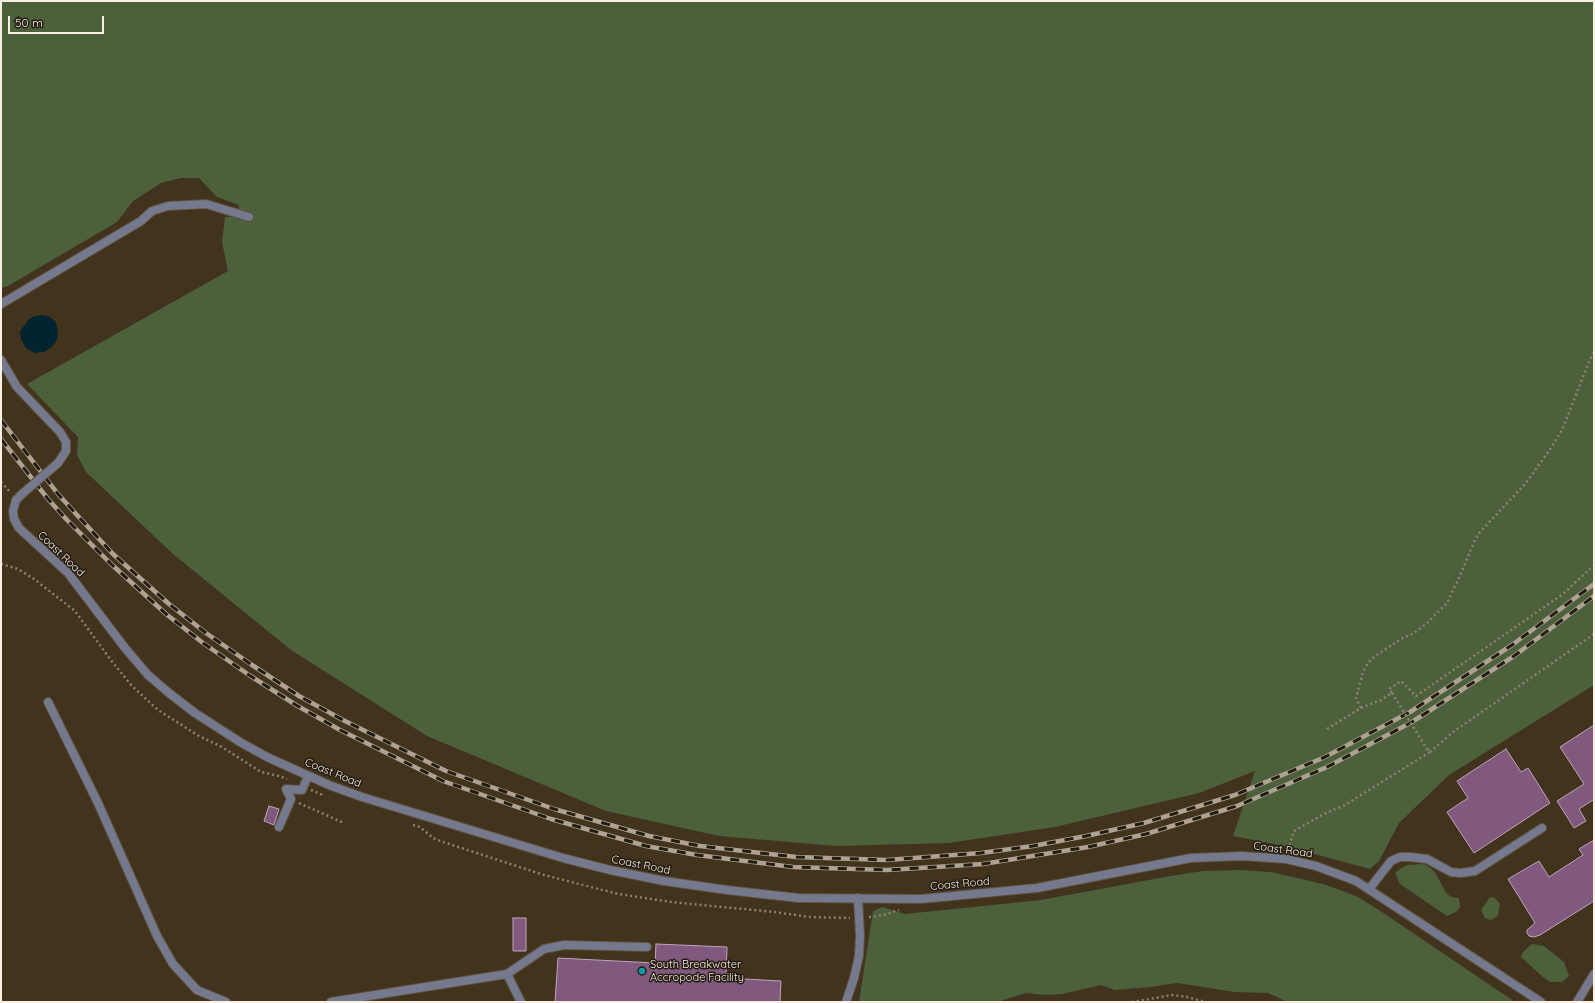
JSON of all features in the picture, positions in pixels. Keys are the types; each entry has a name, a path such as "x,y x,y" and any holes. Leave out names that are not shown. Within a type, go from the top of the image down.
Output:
{"street":[{"path":"1,304 152,212 168,206 206,204 249,216"},
{"name":"Coast Road","path":"1,360 17,387 60,432 66,442 66,451 58,463 16,500 13,511 14,519 19,528 68,574 125,648 148,675 169,693 195,713 267,757 329,785 362,797 563,858 610,870 664,881 798,898 921,899 1038,888 1191,858 1242,856 1286,859 1316,866 1340,874 1370,888 1541,1002"},
{"path":"48,702 98,803 158,936 173,964 197,990 226,1002"},
{"path":"279,827 291,799 286,789 302,790 308,776"},
{"path":"1370,888 1391,861 1400,857 1427,858 1451,872 1461,873 1475,871 1542,828"},
{"path":"846,1002 859,956 860,936 858,898"},
{"path":"331,1002 507,974 544,949 564,945 647,947"},
{"path":"507,974 521,1002"},
{"path":"1577,1002 1594,974"}],"path":[{"path":"1362,708 1356,698 1363,672 1368,663 1375,656 1401,639 1414,633 1427,623 1447,603 1474,542 1480,532 1526,483 1552,448 1562,430 1594,352"},
{"path":"1430,752 1389,689 1401,681 1416,696 1563,594 1594,566"},
{"path":"1286,859 1294,831 1324,814 1345,805 1430,752 1453,732 1594,634"},
{"path":"1327,729 1362,708 1381,700 1392,692"},
{"path":"279,776 330,798"},
{"path":"291,799 344,823"},
{"path":"412,824 420,827 433,838 443,842 544,875 618,894 671,902 810,917 859,918 884,915 906,908"},
{"path":"1132,1002 1172,995 1206,1002"}],"green space":[{"path":"1,1 1594,1 1594,685 1449,775 1399,823 1379,861 1370,869 1289,847 1233,836 1255,771 1199,793 1055,827 949,843 837,846 719,836 606,811 427,736 291,650 173,554 86,472 77,455 78,437 27,384 228,271 222,242 225,217 237,217 239,205 217,197 199,178 181,178 161,183 133,201 117,222 8,286 1,288"},
{"path":"1424,864 1431,868 1436,874 1446,893 1451,897 1459,898 1460,907 1456,912 1447,916 1400,884 1395,873 1407,865"},
{"path":"1240,870 1270,872 1302,879 1326,885 1356,896 1515,1002 1288,1002 1268,993 1235,992 1177,983 1115,990 1101,985 1062,994 1044,995 1026,993 997,1002 859,1002 873,911 882,907 905,914 1041,900 1203,871"},
{"path":"1490,897 1495,898 1500,904 1498,915 1490,920 1485,918 1481,910"},
{"path":"1532,944 1544,946 1564,962 1569,976 1562,982 1550,982 1543,977 1521,957 1523,952"}],"water":[{"path":"43,315 50,317 56,322 58,332 57,340 52,347 44,352 35,353 26,348 21,339 20,331 29,319 35,316"}],"building":[{"path":"1594,725 1594,801 1593,800 1579,809 1586,821 1574,828 1557,801 1584,784 1560,747"},
{"path":"1506,749 1521,772 1528,768 1550,803 1474,853 1447,812 1468,798 1457,781"},
{"path":"269,806 279,809 274,825 264,821"},
{"path":"1594,840 1594,901 1540,935 1534,937 1529,936 1527,930 1535,923 1508,879 1539,861 1549,877 1583,855 1579,849"},
{"path":"513,918 526,918 526,951 513,951"},
{"name":"South Breakwater Accropode Facility","path":"656,944 727,947 726,978 781,981 780,1002 555,1002 558,958 655,963"}],"railway":[{"path":"1,420 58,494 113,554 169,604 206,633 299,696 343,720 446,771 554,809 649,836 700,846 796,857 887,860 981,853 1033,846 1144,823 1235,795 1325,757 1410,712 1512,645 1594,584"},
{"path":"1,439 48,499 67,520 110,563 166,614 203,643 249,675 296,705 340,730 443,781 551,819 646,846 697,855 793,867 887,870 983,864 1088,847 1146,834 1237,806 1327,767 1412,722 1514,656 1594,596"}],"place":[{"name":"South Breakwater Accropode Facility","path":"642,971"}]}
